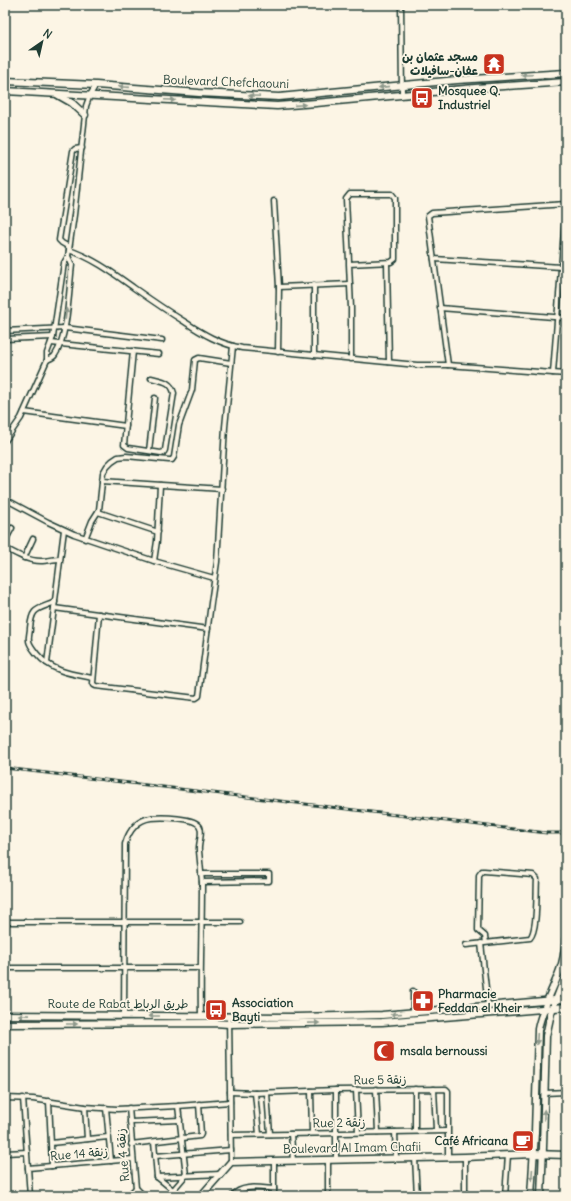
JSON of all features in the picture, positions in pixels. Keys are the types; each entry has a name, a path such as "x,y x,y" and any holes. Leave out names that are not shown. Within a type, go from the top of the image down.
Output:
{"street":[{"path":"401,5 402,94"},
{"name":"Boulevard Chefchaouni","path":"5,81 96,85 279,97 457,80 566,73"},
{"name":"Boulevard Chefchaouni","path":"5,91 277,106 402,94 566,82"},
{"path":"5,441 17,425 24,412 47,360 47,353 53,337 64,263 68,256 74,215 87,102 96,85"},
{"path":"56,94 72,103 85,115"},
{"path":"82,148 75,149 73,151 59,240 69,248 98,263 155,304 206,336 233,346 278,352 417,365 566,374"},
{"path":"349,264 393,262 396,258 394,197 390,193 350,194 346,199 349,264 350,284 351,359"},
{"path":"274,201 279,287 278,352"},
{"path":"448,366 428,216 432,213 566,204 553,373"},
{"path":"47,360 54,357 61,343 72,265 68,256"},
{"path":"434,259 561,267"},
{"path":"387,262 389,362"},
{"path":"279,287 350,284"},
{"path":"314,285 314,355"},
{"path":"440,308 566,318"},
{"path":"5,331 64,328 162,340"},
{"path":"5,339 53,337"},
{"path":"51,343 159,354"},
{"path":"99,614 93,684 96,686 197,698 200,695 217,562 225,427 233,346"},
{"path":"133,351 124,444 125,447 128,448 161,453 165,450 174,395 173,389 169,384 152,378"},
{"path":"85,539 100,506 103,473 107,466 118,457 126,456 168,460 173,459 179,425 192,390 195,360 199,358 231,363"},
{"path":"149,451 155,398"},
{"path":"24,412 126,426"},
{"path":"102,481 222,489"},
{"path":"154,562 158,532 160,485"},
{"path":"5,499 64,530 85,539 154,562 214,578"},
{"path":"98,512 158,532"},
{"path":"5,541 12,528"},
{"path":"47,663 64,530"},
{"path":"24,558 33,539"},
{"path":"5,548 24,558 42,561 60,558"},
{"path":"55,602 35,611 31,617 29,638 30,644 47,663 62,672 93,678"},
{"path":"54,608 208,629"},
{"path":"124,1016 125,844 132,829 137,823 144,819 151,818 183,819 196,823 200,827 199,849 202,882 200,968 201,1015"},
{"path":"466,945 483,943 530,938 533,936 536,916 537,880 533,875 484,871 479,875 478,930 484,936 483,943 488,1006"},
{"path":"201,874 269,874 269,880 202,882"},
{"path":"240,874 240,881"},
{"path":"5,922 240,922"},
{"path":"531,1196 534,1154 537,1036 540,1016 561,969 565,953 566,939"},
{"path":"5,968 200,968"},
{"path":"541,1196 546,1036 552,1008 566,974"},
{"path":"413,991 413,1013"},
{"name":"Route de Rabat طريق الرباط","path":"5,1015 368,1015 413,1013 566,999"},
{"name":"Route de Rabat طريق الرباط","path":"5,1024 382,1022 566,1007"},
{"path":"201,1196 231,1162 229,1016"},
{"path":"376,1089 378,1132"},
{"name":"Rue 5 زنقة","path":"230,1092 267,1093 376,1089 446,1089 448,1091 447,1131"},
{"path":"415,1089 415,1131"},
{"path":"434,1089 436,1130"},
{"path":"336,1090 336,1160"},
{"path":"356,1090 358,1132"},
{"path":"310,1091 312,1133"},
{"path":"545,1093 566,1092"},
{"path":"255,1093 259,1134"},
{"path":"267,1093 270,1134"},
{"path":"5,1098 23,1098 85,1107 106,1108 178,1106 230,1102"},
{"path":"23,1098 30,1196"},
{"path":"49,1101 52,1166"},
{"path":"131,1144 200,1136 199,1104"},
{"path":"168,1196 186,1175 178,1106"},
{"path":"85,1107 88,1139"},
{"path":"106,1108 111,1161"},
{"name":"Rue 4 زنقة","path":"128,1108 136,1188 144,1196"},
{"path":"130,1122 180,1120"},
{"name":"Rue 2 زنقة","path":"231,1135 436,1130 447,1131"},
{"path":"447,1131 448,1158"},
{"path":"395,1132 396,1158"},
{"path":"291,1134 293,1161"},
{"path":"51,1143 108,1137"},
{"path":"154,1142 157,1177 173,1190"},
{"path":"155,1156 231,1150"},
{"path":"5,1153 27,1152"},
{"name":"Boulevard Al Imam Chafii","path":"231,1162 448,1158 534,1154 566,1155"},
{"path":"505,1196 508,1155"},
{"path":"465,1157 465,1196"},
{"path":"415,1158 417,1196"},
{"name":"Rue 14 زنقة","path":"28,1168 133,1159"},
{"path":"328,1160 328,1196"},
{"path":"274,1161 274,1196"},
{"path":"157,1177 221,1174"},
{"path":"128,1196 136,1188"},
{"path":"232,1196 245,1188 274,1189"}],"railway":[{"path":"5,768 547,833 566,833"}],"place":[{"name":"مسجد عثمان بن عفان-سافيلات","path":"494,64"},
{"name":"Mosquee Q. Industriel","path":"422,98"},
{"name":"Pharmacie Feddan el Kheir","path":"423,1001"},
{"name":"Association Bayti","path":"216,1010"},
{"name":"msala bernoussi","path":"384,1051"},
{"name":"Café Africana","path":"523,1141"}]}
